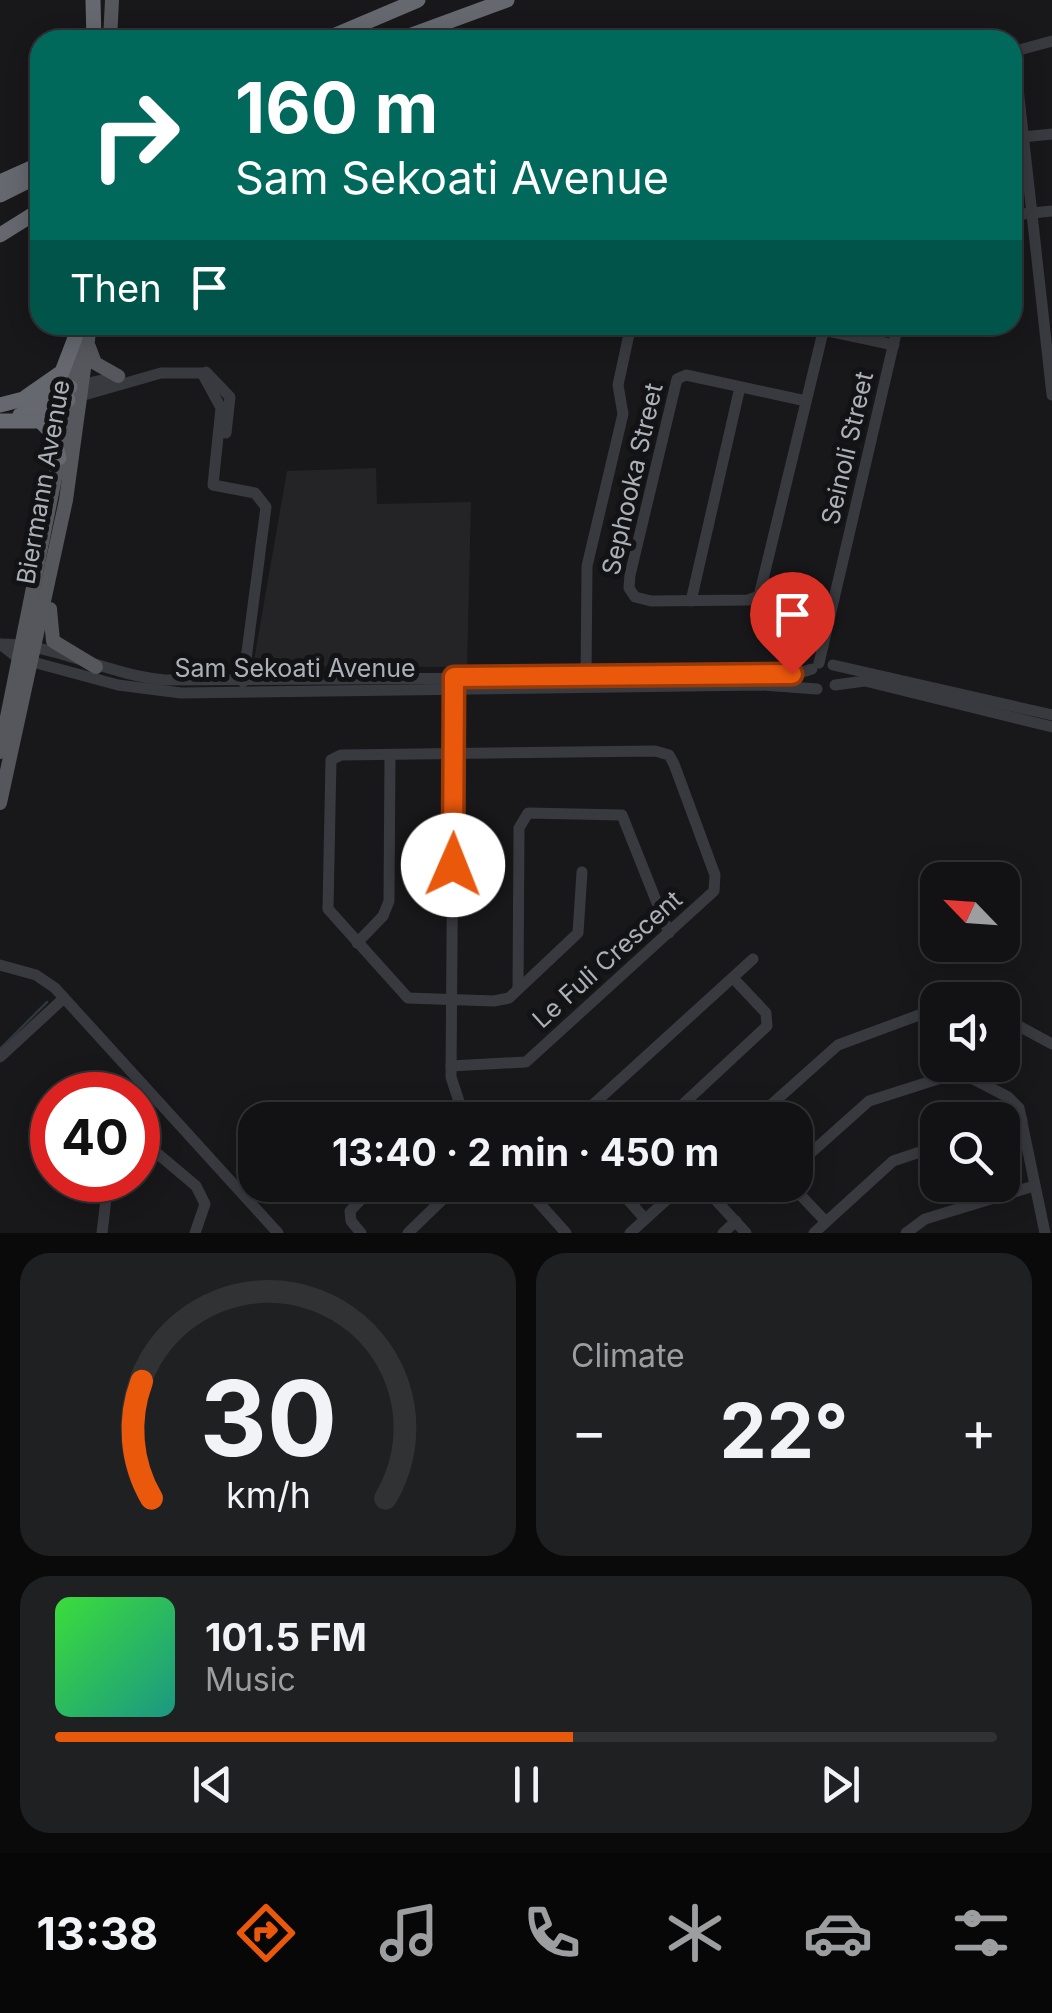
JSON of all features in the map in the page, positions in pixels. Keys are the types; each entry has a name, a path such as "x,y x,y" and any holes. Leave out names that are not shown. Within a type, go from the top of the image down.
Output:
{"highway":[{"path":"95,0 95,30"},
{"path":"348,30 418,0"},
{"path":"425,30 507,0"},
{"path":"0,182 30,168"},
{"path":"0,195 30,180"},
{"path":"0,232 30,216"},
{"path":"26,397 62,372 80,337"},
{"path":"0,405 26,397 76,392"},
{"path":"1,421 76,392"},
{"path":"1,421 40,422 53,434 59,458"}],"main road":[{"path":"110,30 112,0"},
{"path":"80,337 94,363 118,376"},
{"name":"Biermann Avenue","path":"0,752 26,652 49,584 80,337"},
{"name":"Biermann Avenue","path":"26,652 59,458 76,392"},
{"path":"49,584 49,627 54,641 96,667"},
{"path":"0,803 26,652"}],"street":[{"path":"1022,50 1052,42"},
{"path":"1022,128 1033,213 1046,271 1052,395"},
{"path":"1023,137 1052,134"},
{"path":"1022,214 1052,211"},
{"path":"586,678 587,566 622,414 617,389 629,335"},
{"path":"806,401 740,388 691,601 748,600 762,592 822,335"},
{"path":"839,335 894,345"},
{"name":"Seinoli Street","path":"823,665 896,335"},
{"path":"76,392 118,376 195,366 224,386 231,402 217,486"},
{"path":"76,392 162,373 202,373 220,405 217,486"},
{"name":"Sephooka Street","path":"691,601 645,601 631,593 630,575 672,386 679,376 740,388"},
{"path":"217,486 260,496 266,507 241,693"},
{"path":"0,644 26,652"},
{"name":"Sam Sekoati Avenue","path":"26,652 146,678 761,685 817,689 835,685"},
{"name":"Sam Sekoati Avenue","path":"26,652 165,692 241,693 586,678 760,676 823,665 1052,716"},
{"path":"817,689 810,678 823,665 838,675 835,685 865,681 1052,726"},
{"path":"454,683 451,1066 457,1102"},
{"name":"Le Fuli Crescent","path":"451,1066 526,1062 710,896 716,884 669,755 655,751 336,756 328,767 327,905 405,996 505,1000 518,990"},
{"path":"357,943 382,916 389,900 390,755"},
{"path":"518,990 520,823 528,813 615,812 626,818 669,933"},
{"path":"518,990 578,933 582,872"},
{"path":"596,1102 753,959"},
{"path":"0,965 36,976 64,998 278,1233"},
{"path":"685,1102 767,1026 766,1012 733,978"},
{"path":"0,1057 64,998"},
{"path":"774,1102 838,1045 920,1015"},
{"path":"1020,1027 1052,1044"},
{"path":"813,1151 870,1101 947,1073 960,1072 1008,1096 1019,1108 1045,1233"},
{"path":"814,1233 893,1162 920,1152"},
{"path":"160,1156 196,1186 205,1204 196,1233"},
{"path":"906,1233 926,1219 1034,1186"},
{"path":"102,1233 106,1202"},
{"path":"359,1202 350,1211 351,1221 361,1233"},
{"path":"408,1233 440,1202"},
{"path":"538,1202 566,1233"},
{"path":"630,1202 645,1219"},
{"path":"630,1233 664,1202"},
{"path":"718,1202 746,1233"},
{"path":"807,1202 826,1222"},
{"path":"254,1233 267,1221"},
{"path":"723,1233 736,1222"}],"shaded area":[{"path":"376,468 377,504 471,502 467,667 253,666 287,471"}],"waterway":[{"path":"0,1049 47,1002"}],"route":[{"path":"453,865 454,677 792,674"}]}
